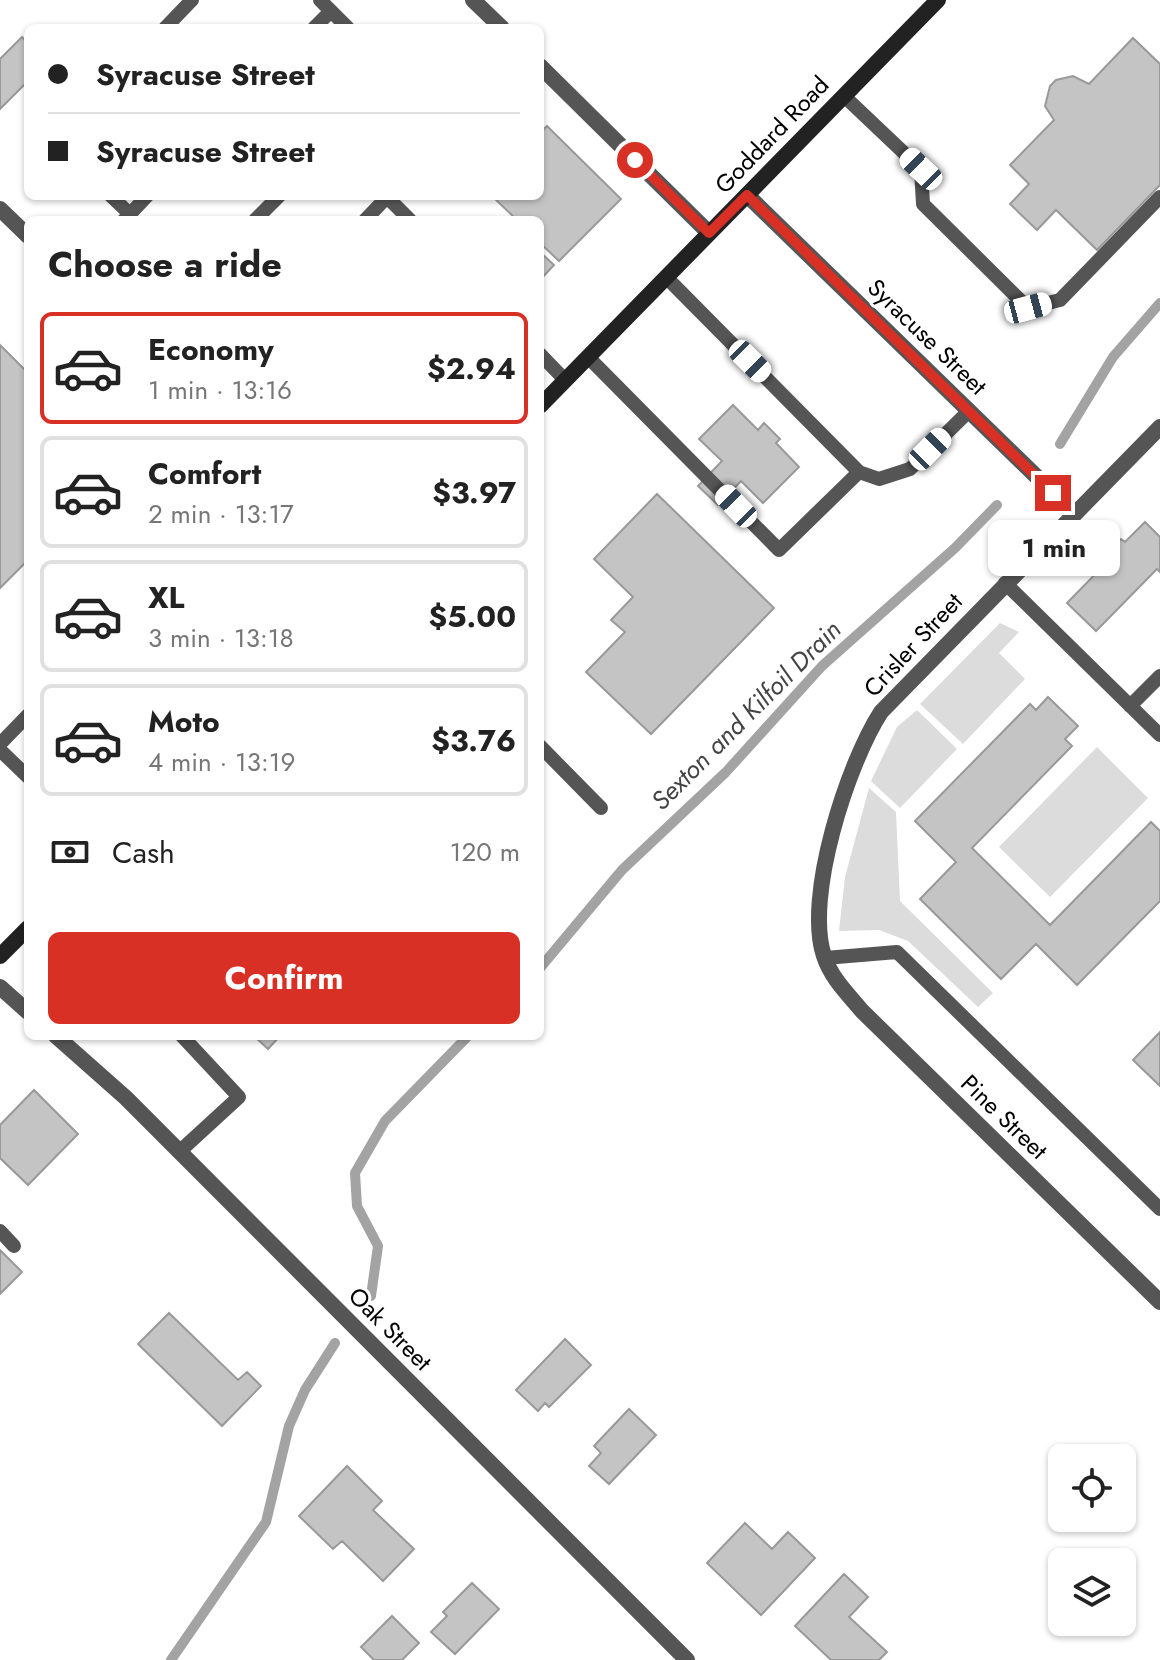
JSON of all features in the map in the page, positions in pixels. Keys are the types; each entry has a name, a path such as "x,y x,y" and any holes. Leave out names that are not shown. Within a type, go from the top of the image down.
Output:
{"main road":[{"name":"Goddard Road","path":"544,402 938,0"},
{"path":"0,956 24,932"}],"street":[{"path":"473,0 498,24"},
{"path":"544,70 709,233"},
{"name":"Syracuse Street","path":"747,195 1075,514"},
{"path":"0,209 24,232"},
{"name":"Crisler Street","path":"825,958 819,936 818,900 850,770 866,736 899,689 1160,427"},
{"name":"Pine Street","path":"825,958 834,977 862,1011 1160,1302"},
{"path":"0,987 24,1008"},
{"name":"Oak Street","path":"60,1040 179,1152 687,1660"}],"lane":[{"path":"169,24 192,0"},
{"path":"316,24 325,5 344,24"},
{"path":"844,96 921,169 923,204 1028,308 1060,300 1160,197"},
{"path":"114,200 126,216"},
{"path":"128,216 143,200"},
{"path":"259,216 275,200"},
{"path":"369,216 384,200"},
{"path":"392,200 406,216"},
{"path":"666,277 859,472 879,479 910,469 969,411"},
{"path":"588,357 651,417 779,550 859,472"},
{"path":"544,358 565,380"},
{"path":"1005,583 1160,735"},
{"path":"1130,706 1160,676"},
{"path":"24,720 0,747 24,773"},
{"path":"544,750 601,808"},
{"path":"825,958 897,952 1160,1209"},
{"path":"179,1152 239,1097 186,1040"},
{"path":"0,1231 14,1246"}],"shaded area":[{"path":"1000,623 1019,632 999,653 1025,679 963,744 920,704"},
{"path":"917,710 957,749 900,808 871,781 897,727"},
{"path":"1097,747 1148,798 1050,897 999,847"},
{"path":"869,788 896,812 900,901 993,993 978,1007 908,941 879,930 839,931 845,877"}],"building":[{"path":"22,37 24,85 0,109 0,59"},
{"path":"1133,38 1160,64 1160,185 1097,250 1056,210 1037,230 1010,204 1029,184 1010,165 1054,120 1045,106 1050,86 1056,80 1073,76 1089,84"},
{"path":"547,126 621,199 559,261 544,247 544,216 513,216 496,200 544,200 544,129"},
{"path":"544,256 554,265 544,276"},
{"path":"0,345 24,369 24,564 0,588"},
{"path":"733,405 758,430 764,423 780,439 776,443 799,467 763,503 741,481 718,505 698,486 722,461 699,439"},
{"path":"657,494 774,608 651,734 586,672 625,632 611,620 633,597 594,559"},
{"path":"1145,522 1160,537 1160,572 1157,569 1096,631 1067,603 1114,555 1109,550 1121,539 1125,542"},
{"path":"1048,697 1078,726 1065,739 1072,746 972,848 1050,925 1151,822 1160,831 1160,901 1077,985 1036,944 1001,979 920,899 956,862 915,821 1030,704 1036,710"},
{"path":"1160,1032 1160,1086 1133,1060"},
{"path":"258,1040 276,1040 268,1049"},
{"path":"34,1090 78,1134 28,1185 0,1158 0,1125"},
{"path":"0,1250 22,1272 0,1294"},
{"path":"169,1313 238,1380 247,1372 261,1386 222,1426 138,1344"},
{"path":"565,1339 591,1365 549,1407 545,1403 538,1411 516,1390"},
{"path":"629,1409 656,1435 609,1484 589,1466 601,1453 594,1446"},
{"path":"347,1466 382,1501 373,1510 414,1549 383,1581 342,1541 333,1549 299,1516"},
{"path":"745,1523 772,1549 788,1532 815,1558 761,1615 707,1563"},
{"path":"844,1574 868,1597 849,1617 887,1652 879,1660 831,1660 795,1626"},
{"path":"472,1583 499,1609 455,1654 431,1632 447,1616 443,1612"},
{"path":"392,1616 419,1643 402,1660 374,1660 361,1647"}],"waterway":[{"name":"Sexton and Kilfoil Drain","path":"1060,444 1113,357 1160,303"},
{"name":"Sexton and Kilfoil Drain","path":"544,963 622,870 726,772 822,666 955,548 997,505"},
{"name":"Sexton and Kilfoil Drain","path":"371,1296 378,1246 357,1206 355,1173 385,1121 464,1040"},
{"name":"Sexton and Kilfoil Drain","path":"171,1660 266,1522 289,1426 305,1390 335,1343"}],"route":[{"path":"635,160 709,233 747,195 1053,493"}]}
